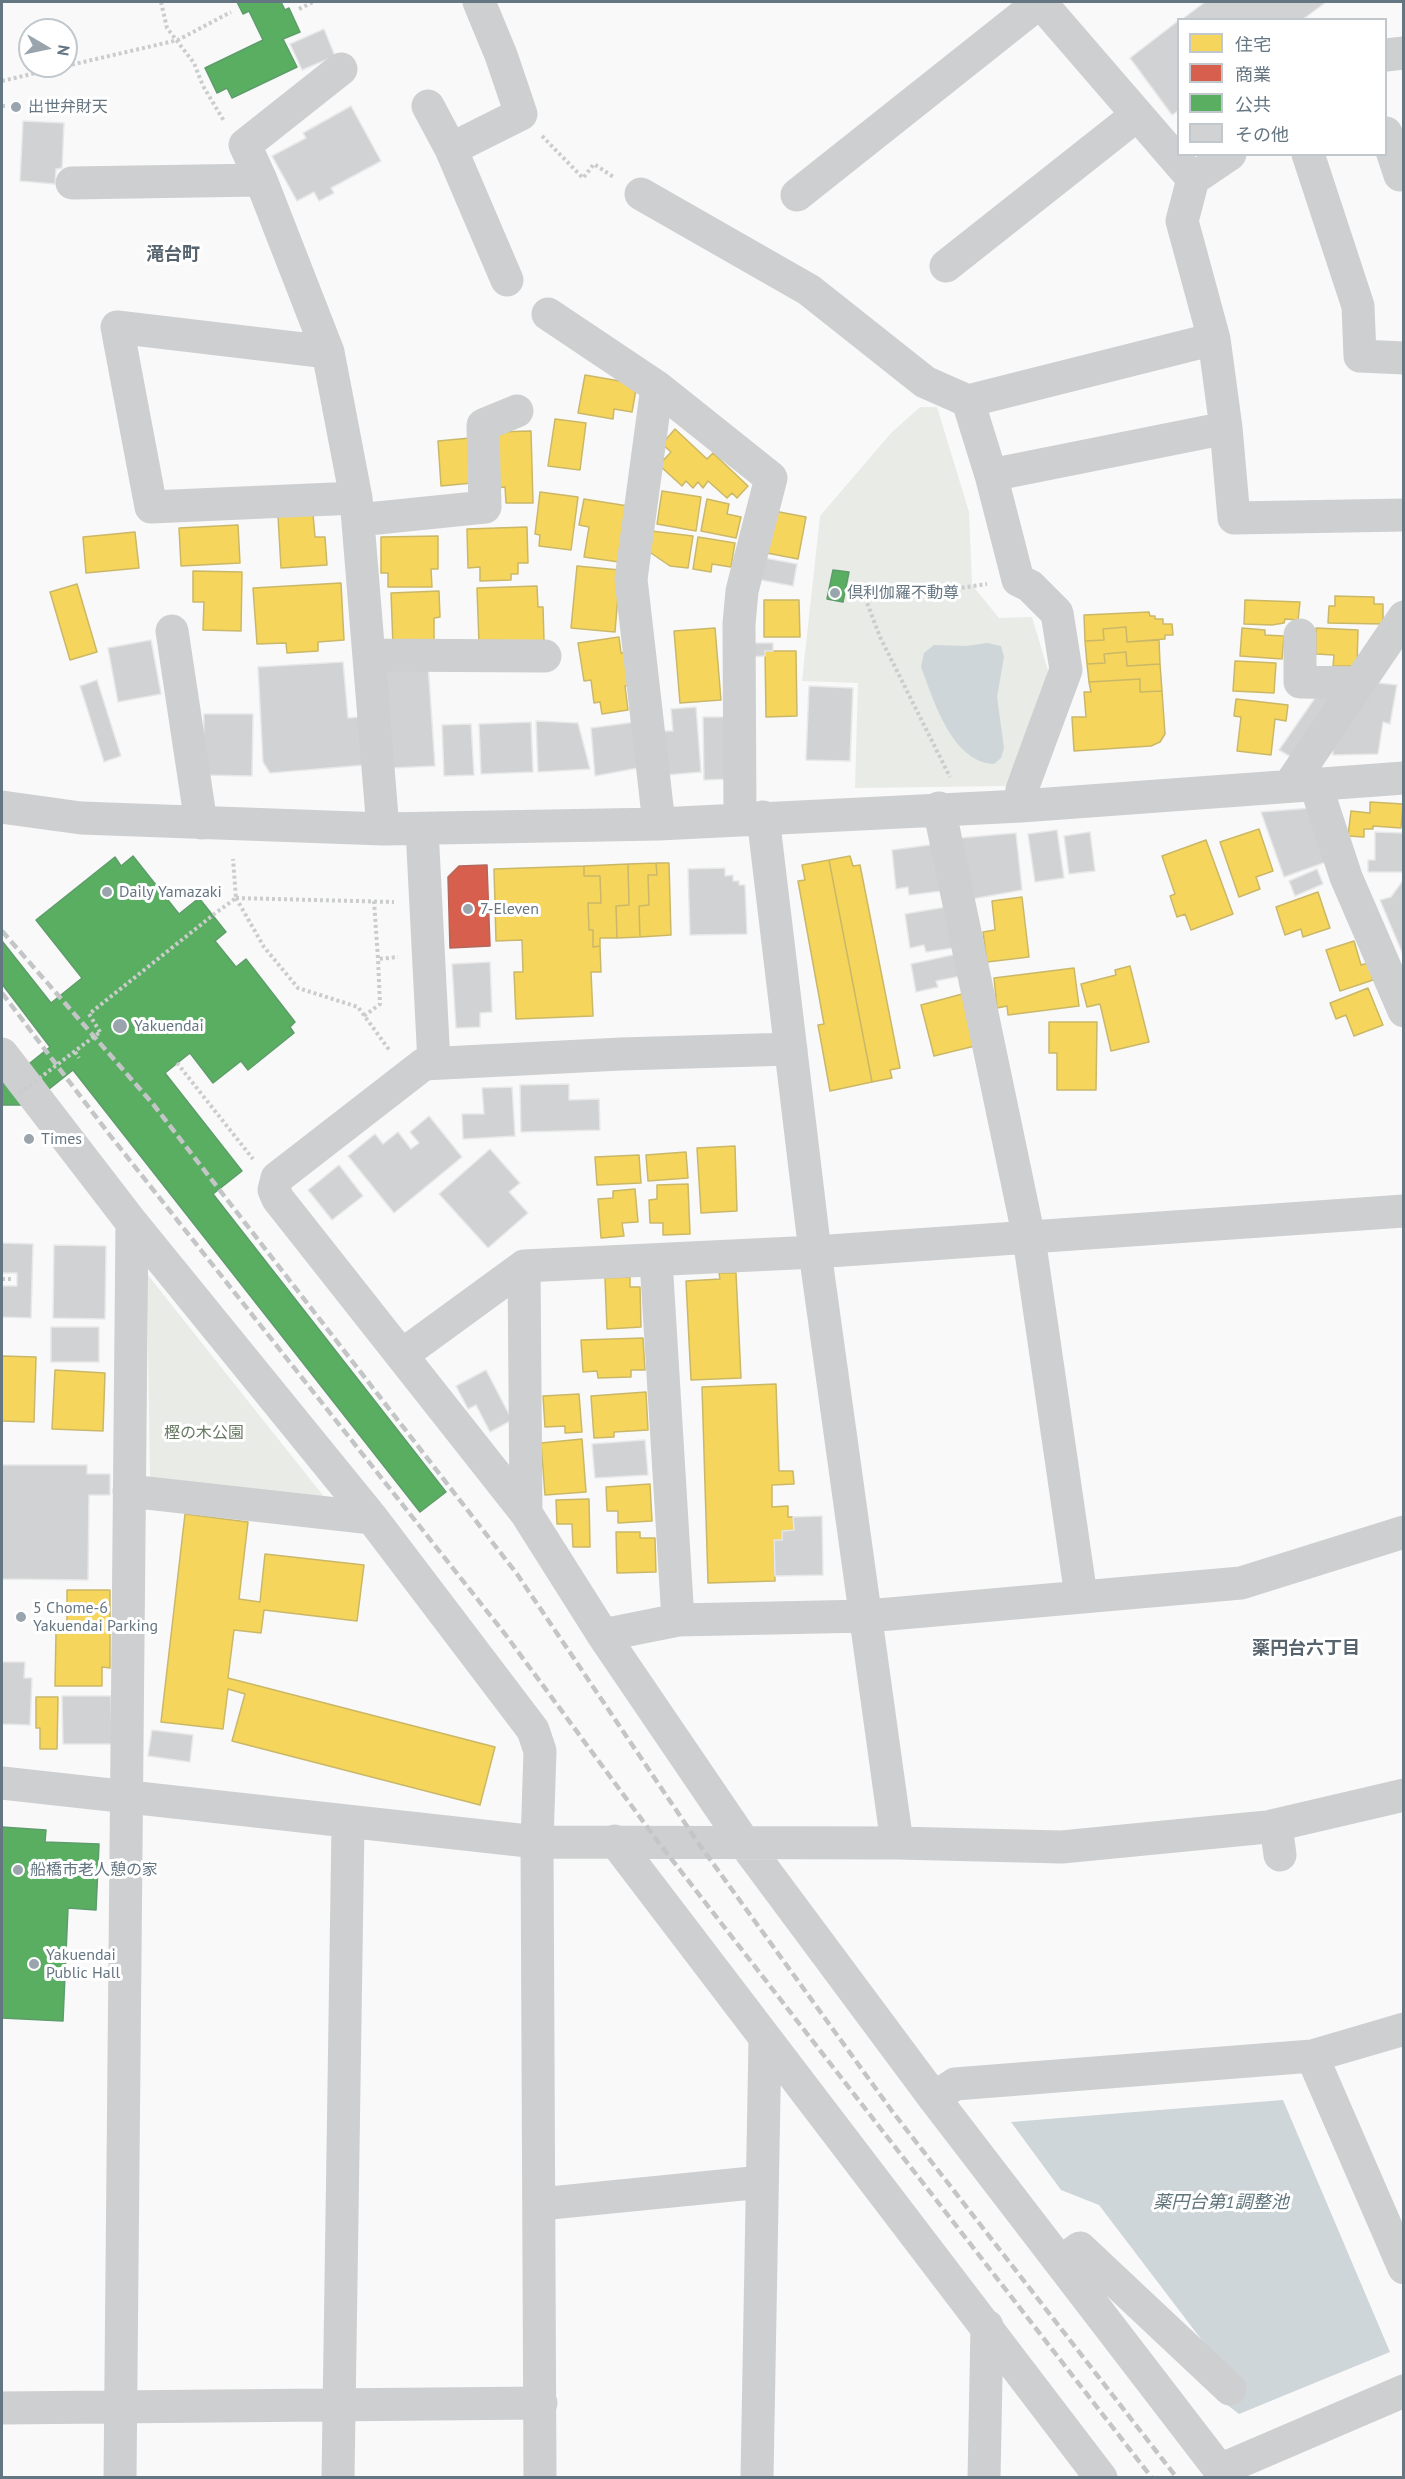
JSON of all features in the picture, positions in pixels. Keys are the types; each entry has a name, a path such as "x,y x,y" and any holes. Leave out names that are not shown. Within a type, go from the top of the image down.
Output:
{"street":[{"path":"451,149 521,114 501,55 479,2"},
{"path":"797,195 1040,2 1193,179"},
{"path":"1387,55 1404,53"},
{"path":"341,69 245,145 261,180 328,352 357,509 383,829"},
{"path":"428,106 451,149 507,280"},
{"path":"946,266 1137,116"},
{"path":"1387,136 1400,175"},
{"path":"1227,156 1193,179 1182,221 1214,339 1226,428 1234,518 1404,515"},
{"path":"1309,156 1358,306 1360,356 1404,358"},
{"path":"72,183 261,180"},
{"path":"641,194 809,290 925,382 968,401 1214,339"},
{"path":"548,314 657,387 771,478 742,591 740,613 752,818 791,1049 815,1252 897,1843"},
{"path":"328,352 117,327 151,507 357,509 485,507 483,425 517,411"},
{"path":"657,387 631,579 659,824"},
{"path":"968,401 991,475 1018,580 1030,586 1057,613 1065,670 1022,789 1021,806"},
{"path":"991,475 1226,428"},
{"path":"1302,784 1359,683 1404,617"},
{"path":"172,631 201,823"},
{"path":"1300,634 1300,682 1359,683"},
{"path":"369,655 545,656"},
{"path":"2,807 81,818 423,829 659,824 752,818 945,794 1021,806 1404,778"},
{"path":"1302,784 1346,877 1404,1011"},
{"path":"945,794 1029,1238 1081,1596"},
{"path":"423,829 434,1063"},
{"path":"791,1049 621,1054 424,1064 277,1178 274,1190 278,1200 526,1513 603,1635 745,1844 934,2098 1062,2261 1223,2474 1404,2391"},
{"path":"2,1054 132,1223 372,1518 533,1730 540,1751 537,1842 540,2478"},
{"path":"402,1355 524,1266 815,1252 1404,1211"},
{"path":"120,2478 132,1223"},
{"path":"656,1260 678,1620"},
{"path":"524,1266 526,1513"},
{"path":"129,1491 372,1518"},
{"path":"603,1635 678,1620 867,1616 1241,1583 1404,1532"},
{"path":"2,1783 127,1795 348,1823 537,1842 897,1843 1062,1847 1172,1838 1278,1840 1404,1795"},
{"path":"338,2478 348,1823"},
{"path":"615,1841 1101,2478"},
{"path":"934,2098 955,2084 1312,2056 1404,2029"},
{"path":"757,2478 765,2040"},
{"path":"1312,2056 1404,2268"},
{"path":"540,2204 762,2182"},
{"path":"1062,2261 1080,2248 1230,2389"},
{"path":"984,2478 987,2326"},
{"path":"2,2408 540,2403"}],"path":[{"path":"161,2 167,28 194,63 202,86 235,140 245,145"},
{"path":"299,9 313,2"},
{"path":"78,63 178,40 231,12"},
{"path":"2,81 18,77"},
{"path":"521,114 583,178 594,164 641,194"},
{"path":"854,592 905,588 947,590 1018,580"},
{"path":"863,592 945,794"},
{"path":"233,859 236,898 264,947 298,988 358,1007 396,1059"},
{"path":"20,1093 100,1032 89,1014 236,898 397,902 397,893"},
{"path":"364,1016 380,1004 375,901"},
{"path":"378,959 404,956"},
{"path":"75,1052 79,1058"},
{"path":"177,1063 259,1167"},
{"path":"2,1279 12,1280"}],"green space":[{"path":"920,407 937,407 969,512 972,585 999,618 1032,617 1049,674 1005,786 855,788 858,683 802,681 820,516 891,433"},
{"name":"樫の木公園","path":"147,1274 329,1503 150,1483"}],"water":[{"path":"987,643 1001,646 1004,657 997,697 1004,748 1001,758 994,764 979,761 967,753 956,741 939,712 921,667 924,653 934,645 966,646"},
{"name":"薬円台第1調整池","path":"1283,2100 1390,2352 1239,2414 1212,2393 1223,2368 1099,2205 1061,2190 1011,2122"}],"building: 住宅":[{"path":"585,375 637,384 632,412 614,409 613,419 578,413"},
{"path":"555,419 586,423 580,470 548,466"},
{"path":"675,429 707,459 713,453 748,486 737,498 732,493 727,498 708,481 703,488 698,482 693,488 686,481 682,486 659,465 671,452 662,444"},
{"path":"531,431 533,503 506,503 505,487 497,488 495,432"},
{"path":"470,438 472,483 441,486 438,441"},
{"path":"662,491 701,497 696,531 657,524"},
{"path":"540,492 578,497 571,550 539,546 540,535 535,534"},
{"path":"584,499 628,506 619,562 584,557 589,527 579,525"},
{"path":"707,499 729,504 727,514 741,517 736,538 701,531"},
{"path":"774,511 806,517 798,559 767,553"},
{"path":"313,514 315,537 325,537 327,565 281,568 278,516"},
{"path":"238,525 240,563 181,566 179,528"},
{"path":"527,527 528,563 518,563 518,574 511,574 511,580 480,581 480,567 468,568 467,529"},
{"path":"651,531 693,536 688,568 670,566 648,551"},
{"path":"135,532 139,568 86,573 83,537"},
{"path":"438,536 438,569 431,569 432,587 388,587 388,573 381,573 381,537"},
{"path":"698,537 735,543 731,567 712,564 711,572 693,569"},
{"path":"577,566 620,570 615,632 571,628"},
{"path":"193,571 242,572 241,631 203,630 204,602 193,602"},
{"path":"341,583 344,640 318,642 318,651 287,653 286,643 257,644 253,588"},
{"path":"77,584 97,652 70,660 50,592"},
{"path":"537,586 538,607 543,607 544,641 479,644 477,588"},
{"path":"439,591 440,617 434,618 434,644 393,646 391,593"},
{"path":"1335,596 1374,597 1374,604 1383,604 1383,624 1328,623 1329,606 1335,606"},
{"path":"764,600 799,600 800,637 764,637"},
{"path":"1245,600 1300,602 1298,620 1285,619 1284,623 1272,625 1244,624"},
{"path":"1149,612 1150,616 1155,616 1155,619 1163,619 1163,624 1172,624 1173,635 1165,635 1165,639 1127,642 1126,627 1103,629 1104,640 1085,641 1084,615"},
{"path":"1126,627 1127,642 1159,640 1160,664 1127,666 1126,652 1104,654 1105,663 1087,664 1085,641 1104,640 1103,629"},
{"path":"715,628 721,700 680,703 674,631"},
{"path":"1242,628 1265,630 1265,635 1284,636 1282,659 1240,656"},
{"path":"1316,628 1358,630 1357,666 1333,666 1334,655 1316,654"},
{"path":"619,637 621,653 628,652 633,685 625,686 628,710 602,714 600,702 594,703 591,680 584,681 578,643"},
{"path":"765,651 796,651 797,716 766,717"},
{"path":"1126,652 1127,666 1160,664 1162,691 1140,692 1140,679 1089,682 1087,664 1105,663 1104,654"},
{"path":"1235,661 1276,663 1274,693 1233,691"},
{"path":"1140,679 1140,692 1162,691 1165,734 1160,742 1151,746 1074,751 1072,717 1086,717 1084,692 1091,692 1089,682"},
{"path":"1236,699 1288,705 1286,721 1275,719 1271,755 1237,751 1241,717 1234,716"},
{"path":"1370,802 1403,804 1401,828 1373,826 1373,829 1364,829 1364,837 1348,836 1351,811 1370,813"},
{"path":"1259,829 1273,871 1256,877 1260,889 1239,897 1220,842"},
{"path":"1206,840 1233,914 1191,930 1185,914 1177,917 1170,896 1175,894 1162,856"},
{"path":"850,856 853,866 860,865 900,1068 890,1070 892,1078 872,1082 829,860"},
{"path":"829,860 872,1082 830,1091 818,1025 824,1024 798,881 805,880 802,865"},
{"path":"656,863 657,875 648,875 649,905 639,906 640,937 617,938 616,906 629,905 628,864"},
{"path":"656,863 669,863 671,935 640,937 639,906 649,905 648,875 657,875"},
{"path":"628,864 629,905 616,906 617,938 600,938 600,946 593,947 593,930 589,930 588,903 601,903 600,876 584,876 584,866"},
{"path":"584,866 584,876 600,876 601,903 588,903 589,930 593,930 593,947 600,946 601,972 591,972 593,1016 516,1019 514,972 523,972 522,940 496,941 494,869"},
{"path":"1318,892 1330,928 1303,937 1301,929 1285,935 1276,907"},
{"path":"1022,897 1029,957 987,962 983,932 995,930 992,901"},
{"path":"1354,941 1361,965 1368,963 1373,980 1340,991 1326,950"},
{"path":"1130,966 1149,1042 1111,1051 1100,1004 1087,1007 1081,984 1116,975 1115,970"},
{"path":"1074,968 1079,1006 1008,1015 1007,1006 997,1008 994,978"},
{"path":"1368,988 1383,1025 1354,1036 1346,1015 1336,1019 1330,1003"},
{"path":"966,993 979,1045 934,1056 921,1005"},
{"path":"1049,1022 1097,1022 1096,1090 1057,1090 1057,1053 1049,1053"},
{"path":"735,1146 737,1211 701,1213 697,1148"},
{"path":"686,1152 688,1178 648,1181 646,1155"},
{"path":"639,1155 641,1183 597,1185 595,1157"},
{"path":"688,1184 690,1234 663,1235 663,1223 650,1223 649,1200 657,1199 657,1185"},
{"path":"635,1189 638,1222 622,1223 624,1236 601,1238 598,1199 613,1198 613,1191"},
{"path":"719,1273 736,1273 741,1378 691,1380 686,1281 720,1279"},
{"path":"630,1277 630,1287 640,1287 641,1327 607,1329 605,1278"},
{"path":"643,1338 645,1370 631,1370 631,1377 598,1378 597,1371 583,1372 581,1340"},
{"path":"2,1356 36,1357 34,1422 2,1421"},
{"path":"55,1370 105,1373 103,1431 52,1429"},
{"path":"776,1384 779,1471 793,1471 794,1484 772,1485 772,1507 788,1506 788,1517 793,1517 794,1530 782,1531 782,1540 774,1540 775,1581 708,1583 702,1387"},
{"path":"646,1392 648,1430 614,1432 614,1437 594,1438 591,1396"},
{"path":"579,1394 582,1432 565,1433 565,1426 545,1427 543,1396"},
{"path":"582,1439 586,1492 545,1495 541,1443"},
{"path":"650,1484 652,1521 618,1523 618,1511 607,1511 606,1487"},
{"path":"589,1499 590,1547 573,1547 572,1524 557,1524 556,1500"},
{"path":"185,1514 248,1522 239,1599 260,1602 265,1554 364,1565 357,1621 264,1610 261,1633 234,1630 228,1678 495,1747 480,1805 232,1741 245,1694 228,1689 223,1729 161,1722"},
{"path":"616,1532 640,1532 640,1538 655,1538 656,1572 617,1573"},
{"path":"67,1590 110,1590 110,1668 102,1667 102,1686 55,1686 56,1632 67,1632"},
{"path":"36,1697 58,1697 57,1749 40,1749 40,1728 36,1728"}],"building: 商業":[{"path":"487,865 490,946 450,948 448,877 459,866"}],"building: 公共":[{"path":"237,2 281,2 285,10 289,8 300,32 283,39 297,67 232,98 227,88 217,93 205,68 263,40 249,11 243,14"},
{"path":"833,570 849,572 843,602 827,599"},
{"path":"133,856 179,914 199,898 226,932 215,941 236,967 246,959 295,1022 290,1027 294,1033 248,1070 241,1061 213,1083 190,1053 165,1073 242,1171 213,1194 446,1492 420,1512 73,1070 29,1105 2,1105 2,1080 10,1079 50,1047 2,984 2,941 51,1003 82,978 36,920 115,857 121,866"},
{"name":"Yakuendai Public Hall","path":"2,1827 46,1830 45,1842 99,1844 96,1910 68,1908 63,2021 2,2018"}],"building: その他":[{"path":"1205,2 1326,2 1305,18 1184,18"},
{"path":"1177,22 1177,112 1172,115 1130,58"},
{"path":"324,29 335,56 302,70 290,44"},
{"path":"351,106 381,161 331,188 334,193 319,201 314,192 297,201 272,156 306,138 303,133"},
{"path":"23,121 64,123 62,168 56,169 55,184 20,181"},
{"path":"765,558 797,564 793,586 761,580"},
{"path":"151,640 161,694 118,702 108,648"},
{"path":"751,643 773,643 773,651 765,651 765,656 751,657"},
{"path":"343,662 348,718 359,717 365,765 270,773 263,762 258,667"},
{"path":"428,664 435,766 390,768 383,667"},
{"path":"97,680 121,756 104,762 80,686"},
{"path":"1370,682 1397,685 1390,724 1383,722 1378,754 1333,755 1332,739"},
{"path":"809,686 853,688 850,761 806,760"},
{"path":"1333,696 1291,757 1279,750 1315,698"},
{"path":"696,707 701,772 667,775 664,731 673,731 671,709"},
{"path":"204,714 253,714 252,776 203,775"},
{"path":"703,717 730,717 732,779 704,780"},
{"path":"536,721 578,723 590,769 538,772"},
{"path":"531,722 533,772 481,774 479,724"},
{"path":"636,722 643,767 595,776 591,728"},
{"path":"471,724 474,775 444,776 442,725"},
{"path":"1312,808 1329,861 1284,877 1261,812"},
{"path":"1057,830 1064,878 1035,882 1028,834"},
{"path":"1090,832 1095,871 1069,874 1064,836"},
{"path":"1375,832 1404,833 1404,872 1368,872 1368,860 1375,860"},
{"path":"1016,833 1022,890 972,899 960,838"},
{"path":"937,844 942,891 909,895 908,887 896,889 892,850"},
{"path":"725,868 725,876 733,875 733,881 739,881 739,885 745,885 747,934 690,935 688,869"},
{"path":"1317,869 1323,884 1295,896 1289,881"},
{"path":"1404,879 1404,957 1380,900 1391,897"},
{"path":"946,907 953,948 926,952 924,945 910,948 905,914"},
{"path":"957,954 961,976 936,981 938,987 916,992 911,964"},
{"path":"490,962 492,1012 480,1013 480,1027 456,1028 452,964"},
{"path":"569,1084 569,1100 599,1099 600,1130 521,1132 520,1085"},
{"path":"512,1087 515,1136 463,1139 462,1114 484,1114 482,1088"},
{"path":"429,1116 462,1157 394,1213 348,1156 375,1134 383,1144 398,1132 411,1149 419,1143 410,1132"},
{"path":"490,1149 520,1183 509,1192 528,1213 488,1248 439,1194"},
{"path":"339,1165 363,1196 332,1220 308,1190"},
{"path":"2,1243 33,1244 31,1318 2,1317 2,1286 17,1286 17,1273 2,1273"},
{"path":"54,1245 106,1246 105,1319 53,1318"},
{"path":"51,1327 99,1327 99,1362 51,1362"},
{"path":"486,1370 512,1420 490,1432 476,1405 468,1409 456,1386"},
{"path":"645,1440 648,1475 595,1478 592,1444"},
{"path":"2,1465 87,1465 87,1474 110,1474 110,1495 89,1495 88,1580 2,1579"},
{"path":"822,1516 823,1575 775,1576 774,1540 782,1540 782,1531 794,1530 793,1517"},
{"path":"2,1662 25,1662 24,1678 32,1678 30,1725 2,1724"},
{"path":"62,1696 111,1696 112,1744 63,1744"},
{"path":"152,1730 193,1735 190,1762 148,1756"}],"railway":[{"path":"2,931 153,1104 517,1574 699,1844 892,2111 1177,2478"},
{"path":"2,993 109,1134 505,1634 659,1843 1152,2478"}],"place":[{"name":"出世弁財天","path":"16,107"},
{"name":"倶利伽羅不動尊","path":"835,593"},
{"name":"Daily Yamazaki","path":"107,892"},
{"name":"7-Eleven","path":"468,909"},
{"name":"Yakuendai","path":"120,1026"},
{"name":"Times","path":"29,1139"},
{"name":"5 Chome-6 Yakuendai Parking","path":"21,1617"},
{"name":"船橋市老人憩の家","path":"18,1870"},
{"name":"Yakuendai Public Hall","path":"34,1964"}],"district":[{"name":"滝台町","path":"173,255"},
{"name":"薬円台六丁目","path":"1306,1649"}]}
